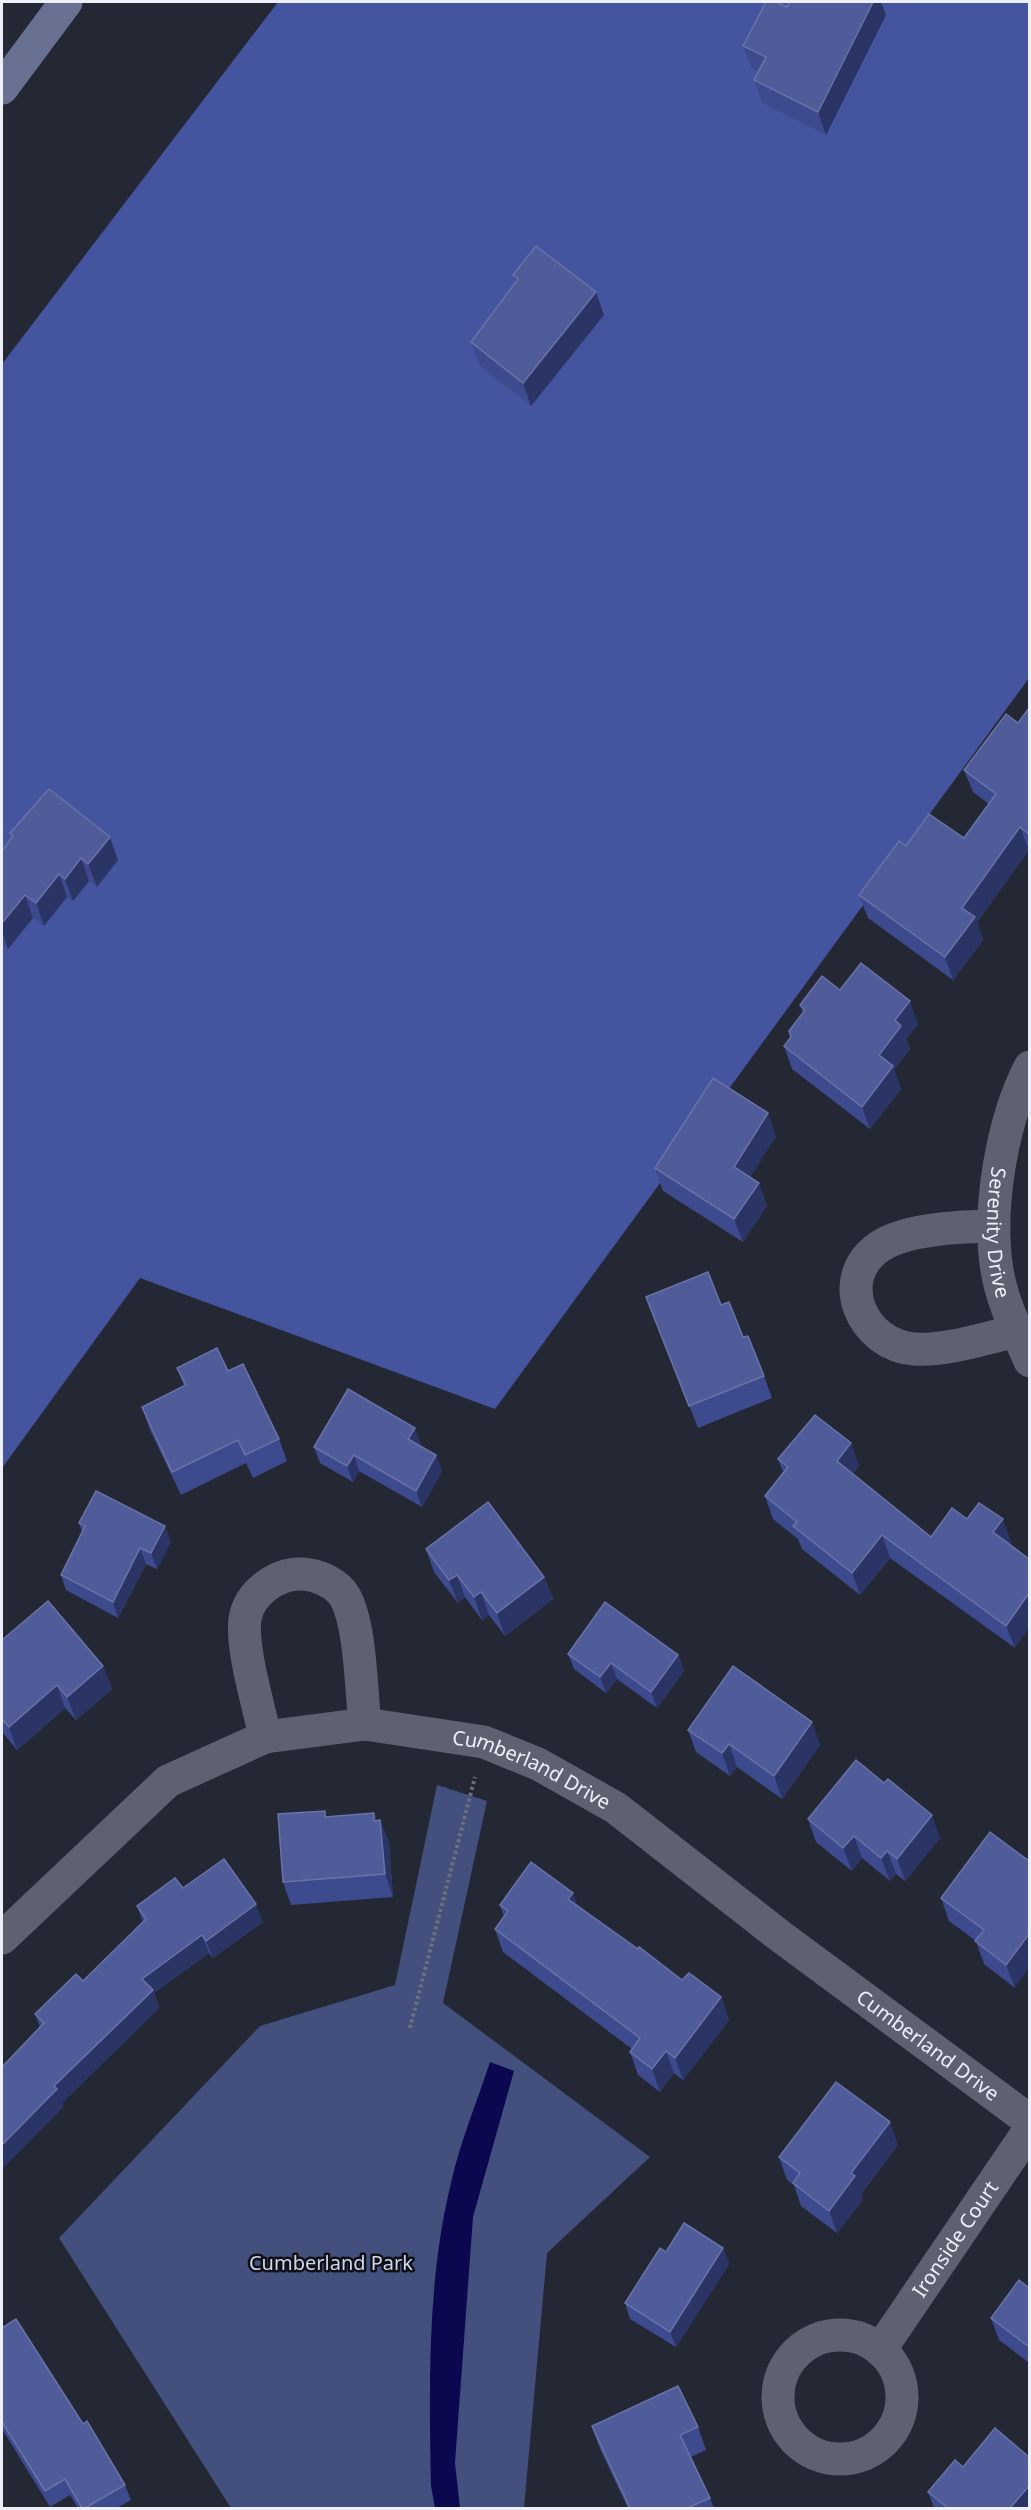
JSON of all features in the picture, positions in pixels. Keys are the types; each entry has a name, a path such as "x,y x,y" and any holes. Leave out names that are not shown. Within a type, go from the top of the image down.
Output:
{"street":[{"path":"2,88 66,2"},
{"name":"Serenity Drive","path":"1029,1067 1018,1089 994,1191 996,1268 1003,1297 1029,1361"},
{"path":"994,1226 907,1235 885,1243 877,1248 862,1268 858,1279 858,1302 863,1318 873,1332 902,1347 915,1349 951,1346 1017,1331"},
{"path":"265,1737 247,1648 245,1618 259,1592 278,1579 290,1575 302,1574 322,1579 337,1588 347,1601 360,1666 365,1724"},
{"name":"Cumberland Drive","path":"2,1938 168,1781 265,1737 365,1724 484,1742 538,1764 616,1808 780,1936 1029,2121"},
{"name":"Ironside Court","path":"880,2350 1029,2129"}],"path":[{"path":"410,2028 484,1742"}],"green space":[{"name":"Cumberland Park","path":"437,1785 487,1801 443,2003 650,2157 547,2253 524,2508 231,2508 59,2238 260,2026 395,1985"}],"shaded area":[{"path":"278,2 1029,2 1029,678 495,1409 140,1278 2,1468 2,364"},
{"path":"490,2062 514,2071 473,2217 455,2463 460,2508 435,2508 431,2486 430,2372 437,2258 455,2168"}],"building":[{"path":"766,2 776,2 787,7 790,2 873,2 818,112 754,80 766,57 743,46"},
{"path":"536,246 596,292 523,383 471,342 518,279 513,275"},
{"path":"1029,708 1029,834 1020,827 962,908 975,917 945,957 859,895 899,841 906,846 929,814 964,838 996,794 964,770 1006,714 1018,723"},
{"path":"49,789 110,837 88,864 81,858 65,879 59,874 36,903 25,895 2,923 2,851 13,836 10,833"},
{"path":"861,963 910,1001 895,1020 901,1026 879,1055 893,1066 862,1107 784,1046 791,1037 789,1031 805,1010 800,1005 822,976 840,990"},
{"path":"713,1078 768,1113 734,1167 759,1183 734,1219 655,1168"},
{"path":"708,1272 721,1305 729,1302 743,1337 748,1336 764,1376 689,1406 646,1297"},
{"path":"217,1348 228,1371 243,1364 279,1439 245,1455 238,1440 172,1472 142,1407 186,1385 177,1368"},
{"path":"348,1389 415,1428 408,1439 436,1455 416,1491 354,1455 347,1466 314,1447"},
{"path":"815,1415 851,1443 837,1461 931,1537 952,1508 967,1519 979,1503 1003,1519 993,1532 1029,1559 1029,1593 1006,1626 882,1535 852,1573 793,1526 797,1522 765,1496 788,1467 778,1459"},
{"path":"96,1491 165,1526 151,1553 140,1548 113,1602 61,1575 85,1526 79,1523"},
{"path":"488,1502 544,1577 497,1613 481,1592 474,1597 457,1575 449,1580 426,1549"},
{"path":"48,1601 103,1666 67,1697 57,1685 9,1727 2,1719 2,1640"},
{"path":"605,1602 678,1655 651,1692 611,1663 600,1677 568,1654"},
{"path":"733,1666 812,1722 774,1776 729,1744 722,1753 688,1730"},
{"path":"856,1760 884,1783 888,1779 932,1815 897,1859 887,1851 881,1858 854,1836 843,1848 808,1819"},
{"path":"325,1811 325,1817 374,1813 374,1821 380,1820 385,1874 283,1882 278,1814"},
{"path":"990,1832 1029,1861 1029,1934 1006,1965 975,1941 984,1930 941,1898"},
{"path":"224,1859 256,1904 206,1941 202,1935 142,1979 153,1990 54,2086 57,2089 2,2145 2,2067 44,2023 35,2014 76,1974 83,1981 146,1919 137,1906 175,1878 183,1888"},
{"path":"531,1862 573,1893 568,1899 638,1949 639,1947 682,1980 689,1973 721,1997 675,2058 666,2051 652,2069 630,2052 640,2038 495,1929 508,1911 500,1905"},
{"path":"836,2082 890,2122 851,2173 855,2176 829,2211 793,2183 800,2173 779,2157"},
{"path":"684,2223 723,2248 670,2332 625,2303 660,2248 666,2252"},
{"path":"1019,2280 1028,2287 1029,2285 1029,2347 991,2318"},
{"path":"16,2319 83,2424 87,2421 125,2485 85,2508 82,2508 65,2479 45,2491 2,2422 2,2328"},
{"path":"678,2386 698,2427 680,2435 710,2498 687,2508 630,2508 592,2426"},
{"path":"995,2428 1029,2457 1029,2486 1010,2508 948,2508 928,2492 955,2460 963,2467"}]}
